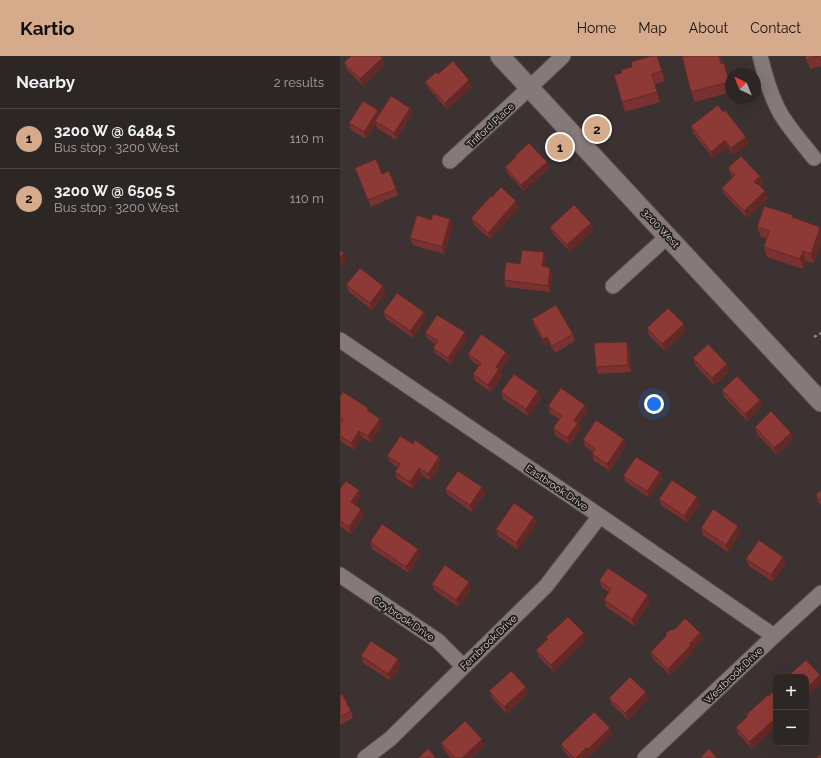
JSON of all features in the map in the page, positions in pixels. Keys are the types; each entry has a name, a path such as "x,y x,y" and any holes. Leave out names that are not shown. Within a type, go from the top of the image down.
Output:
{"street":[{"name":"3200 West","path":"500,56 821,402"},
{"name":"Trifford Place","path":"450,161 563,56"},
{"path":"760,56 772,95 783,118 814,158"},
{"path":"613,286 668,236"},
{"name":"Eastbrook Drive","path":"340,340 774,636"},
{"name":"Fernbrook Drive","path":"365,758 390,739 546,586 600,516"},
{"name":"Coybrook Drive","path":"340,575 438,641 464,666"},
{"name":"Westbrook Drive","path":"645,758 821,592"}],"path":[{"path":"814,337 821,333"}],"building":[{"path":"351,56 380,56 382,58 360,79 344,63"},
{"path":"651,56 657,56 662,71 652,74 657,92 622,102 614,75 622,73 621,70 632,67 631,62"},
{"path":"682,56 719,56 721,64 724,63 725,68 725,83 691,92"},
{"path":"805,56 819,56 806,60"},
{"path":"453,61 469,80 445,103 425,82 436,72 438,74"},
{"path":"391,96 410,108 394,133 375,121"},
{"path":"363,101 378,110 364,132 349,123"},
{"path":"718,105 723,112 725,110 746,137 731,148 725,140 711,152 691,126"},
{"path":"529,143 547,162 521,185 505,167"},
{"path":"741,156 760,176 754,182 765,191 744,211 722,188 735,175 728,168"},
{"path":"376,159 382,174 389,171 396,189 368,200 355,168"},
{"path":"501,187 516,201 488,233 471,218"},
{"path":"574,205 591,223 567,245 550,227"},
{"path":"764,206 793,215 792,217 820,227 811,254 803,251 800,259 764,247 769,231 757,227"},
{"path":"433,214 450,219 442,247 410,238 417,215 431,220"},
{"path":"340,250 344,253 340,258"},
{"path":"522,250 544,252 542,266 550,268 548,286 504,280 506,262 520,264"},
{"path":"360,268 383,286 370,303 346,285"},
{"path":"397,293 424,312 410,331 383,312"},
{"path":"556,305 573,334 552,346 547,337 543,339 532,319"},
{"path":"668,308 684,324 662,344 647,328"},
{"path":"437,315 465,332 448,358 433,348 438,341 425,333"},
{"path":"481,334 506,352 496,367 499,369 488,385 473,374 481,363 468,354"},
{"path":"627,342 628,365 596,367 594,343"},
{"path":"708,344 727,364 712,378 693,358"},
{"path":"514,374 538,391 526,409 501,392"},
{"path":"737,376 760,400 745,414 722,390"},
{"path":"561,388 585,405 574,420 578,423 567,438 553,428 562,416 548,406"},
{"path":"343,392 368,408 367,410 380,419 368,436 359,431 351,443 340,436 340,423 343,419 340,417 340,397"},
{"path":"771,411 791,433 774,448 755,427"},
{"path":"596,420 624,439 607,464 592,454 595,449 583,440"},
{"path":"400,436 413,444 415,440 439,457 428,474 419,468 410,482 395,472 400,464 387,456"},
{"path":"636,457 660,472 647,491 623,476"},
{"path":"458,471 482,487 470,505 445,489"},
{"path":"672,480 697,497 684,516 659,499"},
{"path":"346,481 359,490 351,502 361,509 349,527 340,521 340,489"},
{"path":"821,490 821,501 816,495"},
{"path":"514,503 534,517 516,543 496,529"},
{"path":"713,509 738,526 726,545 701,528"},
{"path":"382,524 418,549 406,567 370,542"},
{"path":"759,540 783,557 771,575 746,559"},
{"path":"445,565 469,582 456,600 432,584"},
{"path":"608,568 648,595 632,619 604,600 611,589 599,581"},
{"path":"568,617 584,633 551,665 536,650 548,639 546,637"},
{"path":"685,618 700,633 689,644 691,645 668,669 651,652 666,636 666,633 675,629"},
{"path":"371,641 398,659 388,674 361,656"},
{"path":"806,660 820,675 809,686 809,674 790,674"},
{"path":"511,671 526,687 504,707 489,691"},
{"path":"630,677 646,692 625,713 609,698"},
{"path":"773,692 773,721 749,742 736,727 748,716 746,715 768,695 769,696"},
{"path":"342,694 351,711 340,717 340,695"},
{"path":"594,712 610,728 588,749 587,747 576,758 574,758 561,744"},
{"path":"465,721 482,739 462,758 455,758 441,743"},
{"path":"428,749 436,758 418,758"},
{"path":"709,749 717,758 700,758"}],"place":[{"name":"3200 W @ 6505 S","path":"597,129"},
{"name":"3200 W @ 6484 S","path":"560,147"}]}
